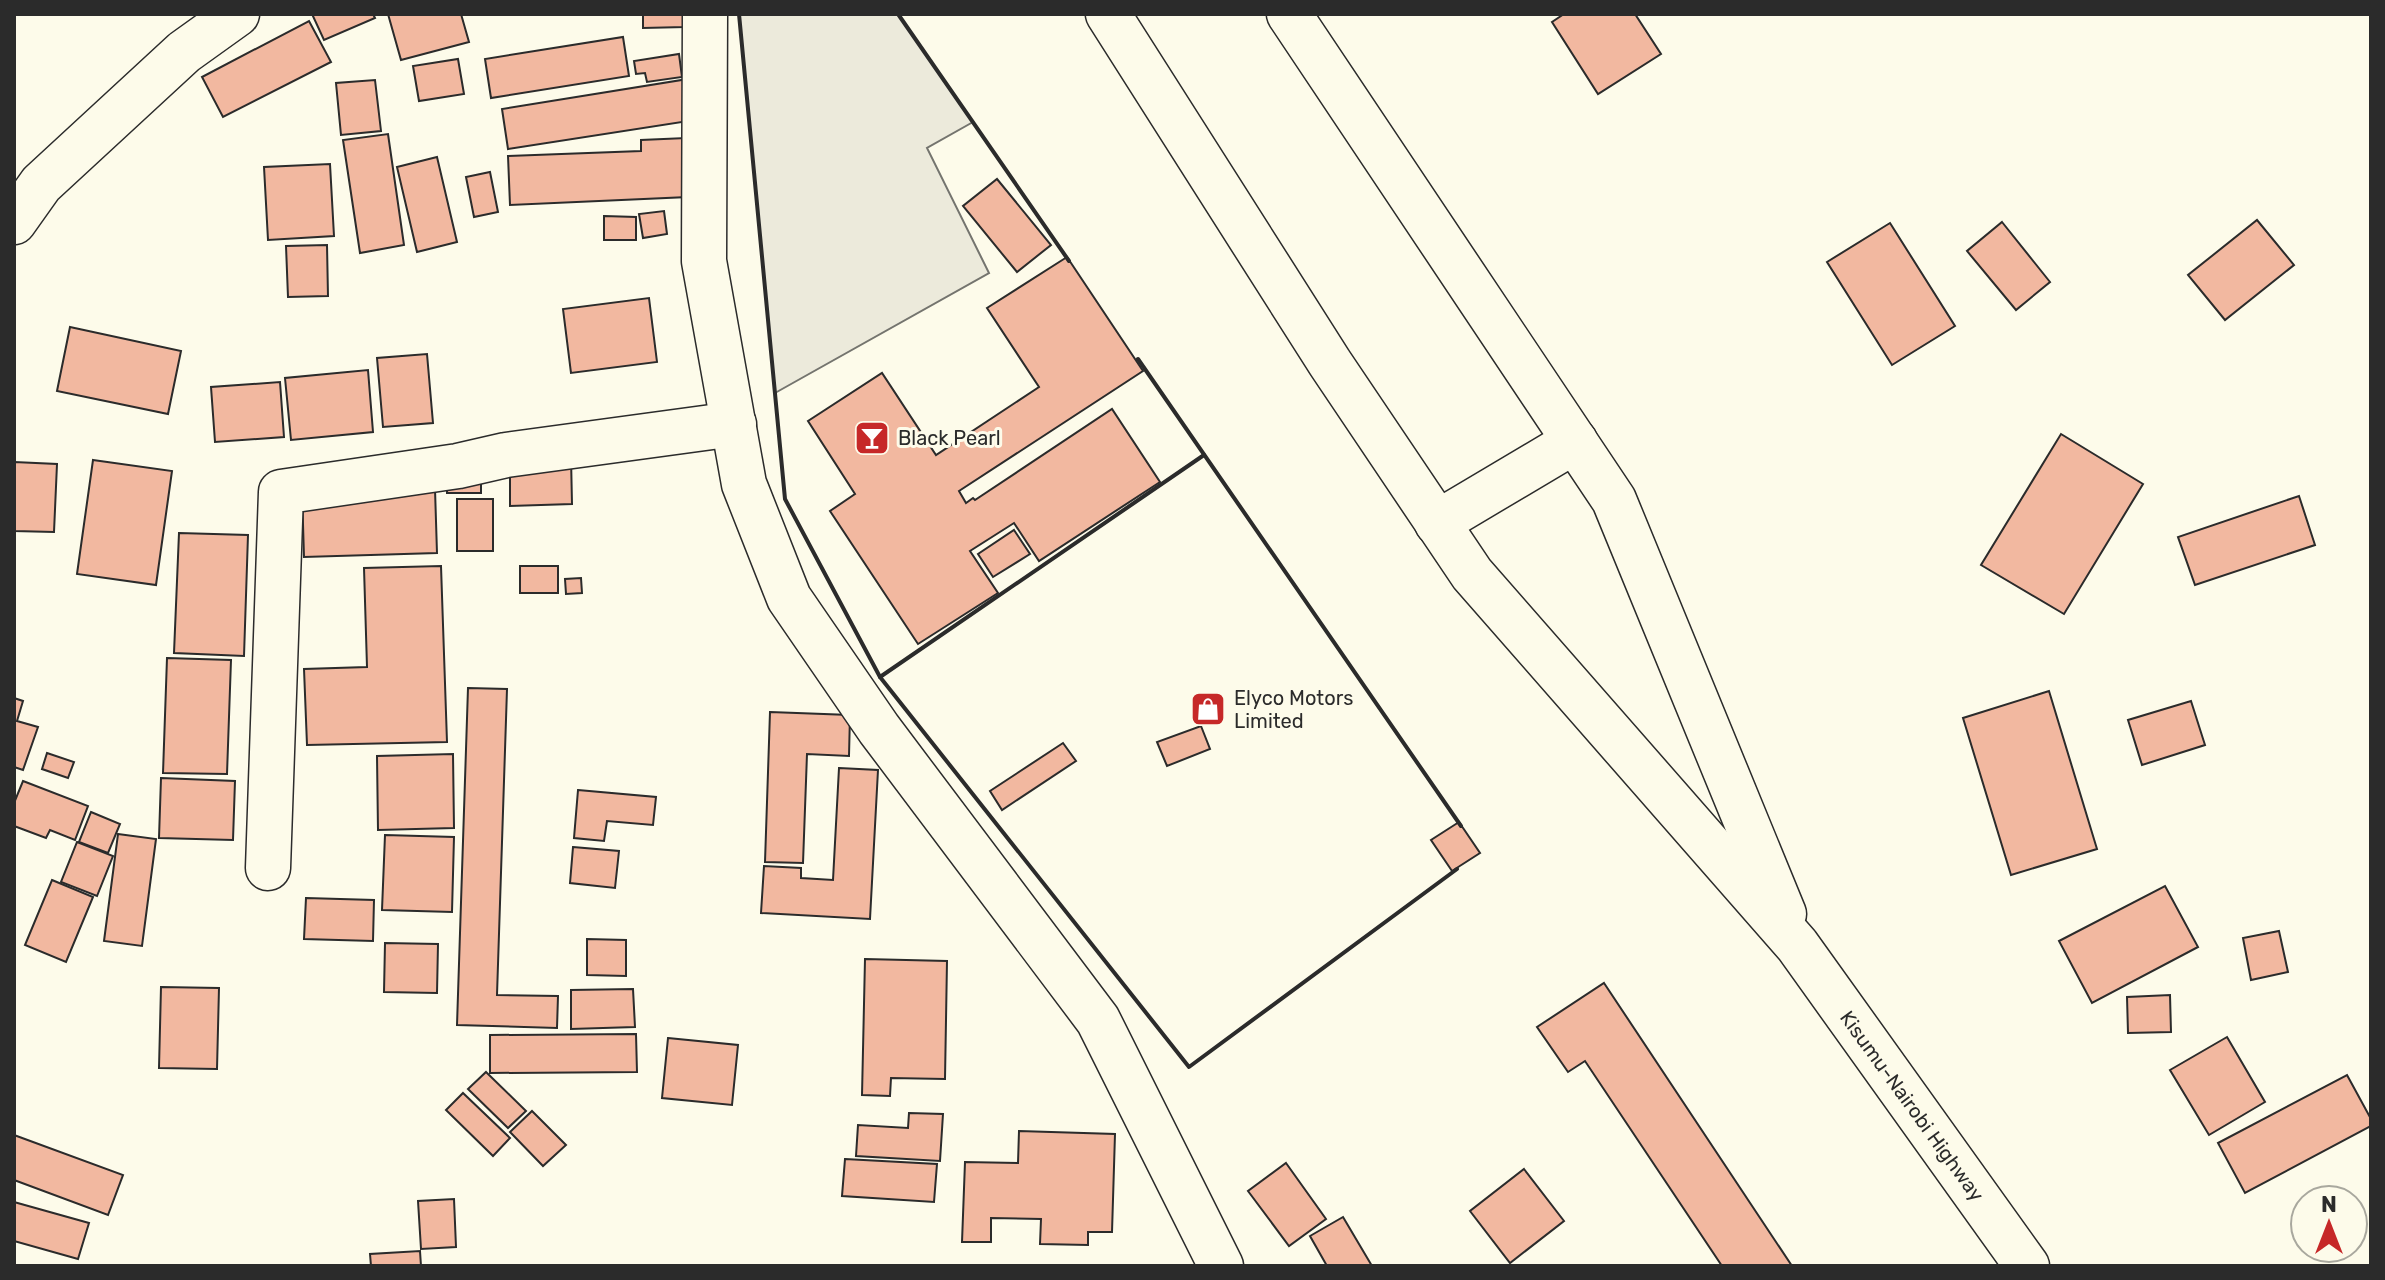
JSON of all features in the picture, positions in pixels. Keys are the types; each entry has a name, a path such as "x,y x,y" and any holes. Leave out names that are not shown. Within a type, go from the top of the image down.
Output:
{"main road":[{"path":"14,222 41,184 184,52 237,14"},
{"path":"705,14 704,261 744,484 789,598 879,729 1098,1020 1221,1266"},
{"path":"1108,14 1330,363 1472,574 1797,945"},
{"path":"1289,14 1614,500 1797,945"},
{"path":"268,868 281,492 458,466 506,455 734,424"},
{"path":"1437,523 1575,441"},
{"name":"Kisumu-Nairobi Highway","path":"1797,945 2027,1266"}],"shaded area":[{"path":"739,14 898,14 973,122 927,148 989,273 775,393"}],"building":[{"path":"312,14 373,14 375,18 324,40"},
{"path":"388,14 461,14 469,42 401,60"},
{"path":"643,14 685,14 685,27 643,28"},
{"path":"1564,14 1635,14 1661,54 1598,94 1552,22"},
{"path":"309,21 331,62 223,117 202,77"},
{"path":"623,37 629,76 491,98 485,59"},
{"path":"679,54 682,77 647,82 645,73 636,74 634,61"},
{"path":"458,59 464,94 419,101 413,66"},
{"path":"688,79 695,120 508,149 502,109"},
{"path":"375,80 381,131 341,135 336,83"},
{"path":"388,134 404,245 360,253 343,140"},
{"path":"686,138 688,197 510,205 508,156 641,151 641,140"},
{"path":"437,157 457,242 417,252 397,167"},
{"path":"330,164 334,236 268,240 264,167"},
{"path":"490,172 498,212 474,217 466,177"},
{"path":"997,179 1051,245 1017,272 963,206"},
{"path":"664,211 667,234 643,238 639,214"},
{"path":"604,216 636,217 636,240 604,240"},
{"path":"2257,220 2294,265 2225,320 2188,275"},
{"path":"2002,222 2050,282 2016,310 1967,251"},
{"path":"1890,223 1955,326 1892,365 1827,262"},
{"path":"327,245 328,296 288,297 286,246"},
{"name":"Black Pearl","path":"1067,257 1143,371 959,491 966,503 973,498 975,500 1112,409 1160,482 1039,561 1014,523 970,551 998,593 918,644 830,511 855,494 808,421 882,373 936,455 1039,387 987,308"},
{"path":"649,298 657,362 571,373 563,309"},
{"path":"70,327 181,351 168,414 57,391"},
{"path":"427,354 433,423 383,427 377,358"},
{"path":"368,370 373,432 291,440 285,378"},
{"path":"280,382 284,437 215,442 211,387"},
{"path":"2061,434 2143,484 2064,614 1981,565"},
{"path":"571,457 572,504 510,506 510,459"},
{"path":"93,460 172,471 156,585 77,574"},
{"path":"14,462 57,464 54,532 14,531"},
{"path":"481,477 481,493 447,493 447,478"},
{"path":"435,489 437,553 304,557 302,492"},
{"path":"2299,496 2315,545 2195,585 2178,537"},
{"path":"457,499 493,499 493,551 457,551"},
{"path":"1014,530 1030,554 993,577 978,554"},
{"path":"179,533 248,535 244,656 174,653"},
{"path":"441,566 447,742 307,745 304,669 367,667 364,568"},
{"path":"520,566 558,566 558,593 520,593"},
{"path":"581,578 582,593 566,594 565,579"},
{"path":"167,658 231,660 227,774 163,773"},
{"path":"468,688 507,689 497,995 558,996 557,1028 457,1025"},
{"path":"2049,691 2097,849 2011,875 1963,718"},
{"path":"14,698 23,701 17,721 38,727 23,770 14,767"},
{"path":"2191,701 2205,745 2142,765 2128,720"},
{"path":"770,712 850,715 849,756 807,754 803,863 765,862"},
{"path":"1201,726 1210,749 1167,766 1157,742"},
{"path":"1063,743 1076,761 1002,810 990,791"},
{"path":"47,753 74,762 68,778 42,769"},
{"path":"453,754 454,828 378,830 377,756"},
{"path":"839,768 878,770 870,919 761,913 764,866 801,868 801,878 833,880"},
{"path":"161,778 235,781 233,840 159,838"},
{"path":"23,781 88,806 75,840 50,830 46,838 14,826 14,803"},
{"path":"578,790 656,797 653,825 607,821 604,841 574,838"},
{"path":"91,812 120,824 108,853 79,842"},
{"path":"1459,822 1480,853 1452,871 1431,840"},
{"path":"118,834 156,839 142,946 104,941"},
{"path":"385,835 454,837 452,912 382,910"},
{"path":"77,842 113,856 97,896 61,882"},
{"path":"573,847 619,851 615,888 570,883"},
{"path":"52,880 93,897 66,962 25,945"},
{"path":"2165,886 2198,947 2092,1003 2059,941"},
{"path":"306,898 374,900 373,941 304,939"},
{"path":"2279,931 2288,972 2251,980 2243,938"},
{"path":"587,939 626,940 626,976 587,975"},
{"path":"385,943 438,944 437,993 384,992"},
{"path":"865,959 947,961 945,1079 891,1078 890,1096 862,1095"},
{"path":"1604,983 1792,1266 1722,1266 1585,1061 1568,1072 1537,1027"},
{"path":"161,987 219,988 217,1069 159,1068"},
{"path":"633,989 635,1027 571,1029 571,990"},
{"path":"2170,995 2171,1032 2128,1033 2127,997"},
{"path":"636,1034 637,1072 490,1073 490,1035"},
{"path":"2227,1037 2265,1102 2209,1135 2170,1070"},
{"path":"668,1038 738,1045 732,1105 662,1098"},
{"path":"486,1072 526,1111 508,1128 468,1089"},
{"path":"2347,1075 2371,1119 2371,1126 2245,1193 2218,1143"},
{"path":"463,1093 510,1138 493,1156 446,1110"},
{"path":"532,1111 566,1145 543,1166 510,1132"},
{"path":"909,1113 943,1114 940,1161 856,1156 858,1125 908,1128"},
{"path":"1019,1131 1115,1134 1112,1232 1088,1232 1088,1245 1040,1244 1041,1219 991,1218 991,1242 962,1242 965,1162 1018,1163"},
{"path":"14,1135 123,1175 108,1215 14,1180"},
{"path":"845,1159 937,1164 934,1202 842,1196"},
{"path":"1286,1163 1326,1219 1289,1246 1248,1191"},
{"path":"1524,1169 1564,1221 1510,1263 1470,1211"},
{"path":"454,1199 456,1247 421,1249 418,1201"},
{"path":"14,1202 89,1223 78,1259 14,1241"},
{"path":"1343,1217 1372,1266 1327,1266 1310,1236"},
{"path":"420,1251 421,1266 371,1266 370,1254"}],"wall":[{"path":"739,14 785,499 880,677 1189,1067 1457,869"},
{"path":"898,14 1069,261"},
{"path":"1138,359 1461,826"},
{"path":"880,677 1204,455"}],"place":[{"name":"Black Pearl","path":"872,438"},
{"name":"Elyco Motors Limited","path":"1208,709"}]}
